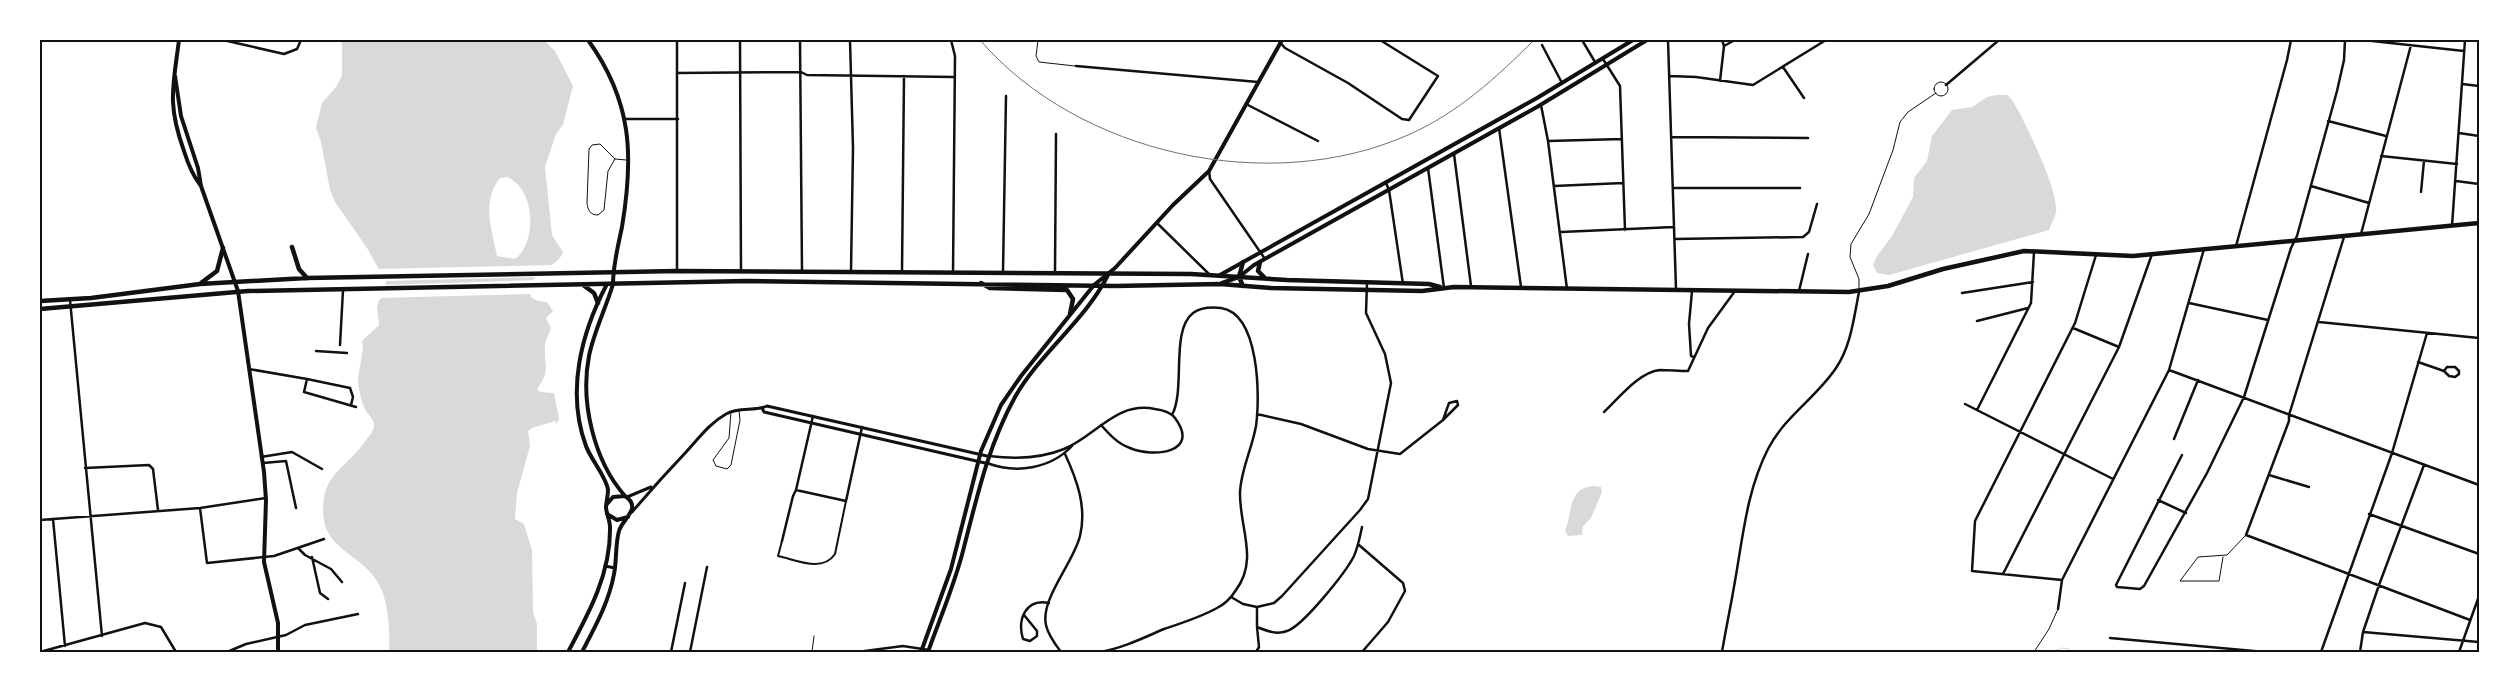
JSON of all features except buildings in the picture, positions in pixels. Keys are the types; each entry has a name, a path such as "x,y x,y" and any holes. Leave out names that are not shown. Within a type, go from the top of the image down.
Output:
{"highway":[{"path":"40,310 238,291 746,280 1094,285 1220,284 1422,291 1444,288 1472,288 1859,292 1997,256 2034,250 2096,255 2152,254 2361,236 2479,223"},
{"path":"292,247 299,269 307,278"},
{"path":"200,284 216,271 223,248"},
{"path":"1242,262 1239,277 1243,286"},
{"path":"1260,262 1260,275 1267,279"},
{"path":"40,301 70,300 200,284 307,278 677,271 1209,274 1267,279 1429,284 1444,288"},
{"path":"980,283 990,288 1067,290 1073,298 1070,314"},
{"path":"582,284 594,293 598,303"}],"main road":[{"path":"179,40 171,98 174,122 193,176 201,186"},
{"path":"582,652 604,607 615,568 619,532 632,512 632,503 613,480 595,441 586,387 590,348 613,284 613,273 622,226 629,160 626,119 612,79 588,40"},
{"path":"1220,275 1562,83 1633,40"},
{"path":"1220,284 1239,277 1265,259 1541,105 1648,40"},
{"path":"921,650 951,569 980,454 1006,398 1094,285 1109,274 1209,171 1280,41"},
{"path":"174,76 181,116 198,168 201,186 238,291 262,457 266,498 264,557 277,617 278,652"},
{"path":"568,652 590,612 605,566 610,528 606,506 607,485 595,466 585,444 579,421 577,396 581,351 598,303 613,273"},
{"path":"929,651 954,582 987,456 998,430 1023,384 1103,285 1109,274"},
{"path":"606,506 613,497 626,496"},
{"path":"607,514 617,520 628,517"}],"street":[{"path":"223,40 284,54 297,49 301,40"},
{"path":"677,40 677,271"},
{"path":"740,40 741,271"},
{"path":"800,40 802,272"},
{"path":"850,40 853,75 851,272"},
{"path":"951,40 955,52 953,272"},
{"path":"1280,41 1289,50 1348,83 1402,119 1409,120 1438,76 1380,40"},
{"path":"1582,40 1596,63"},
{"path":"1668,40 1676,291"},
{"path":"1720,81 1724,46 1722,40"},
{"path":"1724,46 1736,40"},
{"path":"1670,76 1696,77 1753,85 1826,40"},
{"path":"1946,85 1999,40"},
{"path":"2236,246 2291,40"},
{"path":"2182,455 2116,585 2140,589 2144,586 2186,513 2244,398 2311,186 2344,60 2345,40"},
{"path":"2363,40 2464,51"},
{"path":"2452,226 2465,40"},
{"path":"1542,44 1562,83"},
{"path":"2361,236 2411,45"},
{"path":"1603,59 1620,86 1624,230"},
{"path":"1076,66 1258,82"},
{"path":"1783,67 1804,98"},
{"path":"677,73 801,72 807,75 954,77"},
{"path":"902,272 904,76"},
{"path":"2462,84 2479,86"},
{"path":"1004,273 1006,96"},
{"path":"1246,104 1318,141"},
{"path":"1541,105 1548,141 1567,290"},
{"path":"626,119 678,119"},
{"path":"2328,121 2386,136"},
{"path":"1499,128 1521,289"},
{"path":"2459,133 2479,136"},
{"path":"1055,272 1056,134"},
{"path":"1672,137 1808,138"},
{"path":"1548,141 1622,139"},
{"path":"1454,154 1472,288"},
{"path":"2381,156 2457,164"},
{"path":"2421,192 2424,161"},
{"path":"1428,168 1444,288"},
{"path":"1209,171 1211,180 1265,259"},
{"path":"2456,181 2479,184"},
{"path":"1386,183 1389,190 1403,284"},
{"path":"1554,186 1623,183"},
{"path":"2311,186 2369,203"},
{"path":"1673,188 1800,188"},
{"path":"1674,239 1803,237 1810,232 1817,204"},
{"path":"1157,223 1209,274"},
{"path":"1560,232 1674,227"},
{"path":"2344,237 2289,415 2290,421 2246,535 2470,620"},
{"path":"1977,410 2028,308 2034,250"},
{"path":"2058,609 2062,580 2169,370 2204,250"},
{"path":"1799,291 1808,254"},
{"path":"2003,574 2119,347 2152,254"},
{"path":"2062,580 1972,571 1975,520 2073,328 2096,255"},
{"path":"1231,597 1243,604 1257,607 1274,603 1360,510 1368,498 1392,382 1385,354 1366,313 1367,282"},
{"path":"1962,294 2032,282"},
{"path":"340,345 345,290"},
{"path":"1692,291 1689,324 1691,356 1694,357"},
{"path":"1604,412 1642,377 1659,370 1688,372 1708,328 1733,297 1735,291"},
{"path":"1722,652 1742,533 1760,467 1769,446 1784,424 1827,380 1839,363 1849,340 1859,292"},
{"path":"70,300 69,308 102,636"},
{"path":"2189,303 2268,320"},
{"path":"1100,652 1122,646 1215,609 1231,597 1243,579 1249,558 1242,517 1240,488 1257,414 1256,368 1244,327 1229,310 1210,307 1197,311 1185,322 1177,402 1172,415"},
{"path":"1977,321 2028,308"},
{"path":"2319,322 2479,338"},
{"path":"2073,328 2119,347"},
{"path":"2321,652 2392,453 2427,333"},
{"path":"316,352 347,353"},
{"path":"2418,362 2444,371 2452,378 2459,374 2455,367 2448,367 2444,371"},
{"path":"249,369 350,388 353,397 351,406"},
{"path":"2169,370 2479,485"},
{"path":"307,379 304,392 356,407"},
{"path":"2174,439 2198,380"},
{"path":"1257,414 1301,424 1378,451 1395,454 1404,453 1455,410 1458,405 1457,402 1449,403 1443,420"},
{"path":"1965,404 2113,479"},
{"path":"632,512 654,485 715,421 739,408 762,408 767,406 987,456 1027,458 1056,452 1074,444 1119,412 1132,409 1152,408 1172,415 1180,427 1181,439 1175,449 1165,453 1147,452 1130,448 1114,438 1101,425"},
{"path":"762,408 764,412 1002,468 1024,468 1046,463 1065,454 1074,444"},
{"path":"813,416 778,556 820,565 831,560 835,554 862,427"},
{"path":"262,457 292,452 322,469"},
{"path":"1061,652 1046,626 1049,602 1073,555 1082,525 1082,506 1079,490 1065,454"},
{"path":"270,456 271,462"},
{"path":"262,464 286,461 296,508"},
{"path":"85,468 145,465 151,467 158,511"},
{"path":"2360,652 2363,632 2379,585 2424,465"},
{"path":"2269,475 2309,487"},
{"path":"626,496 641,492 654,485"},
{"path":"796,490 846,501"},
{"path":"40,520 200,508 266,498"},
{"path":"2158,500 2186,513"},
{"path":"200,508 206,563 280,555 324,539"},
{"path":"2369,514 2479,554"},
{"path":"53,519 65,646"},
{"path":"1257,627 1274,633 1292,629 1301,622 1347,567 1358,545 1362,527"},
{"path":"1358,545 1403,583 1405,591 1388,622 1362,652"},
{"path":"298,548 305,555 312,557 331,569 342,582"},
{"path":"312,557 318,589 322,596 328,598"},
{"path":"605,566 615,568"},
{"path":"690,652 707,567"},
{"path":"671,652 686,583"},
{"path":"2459,652 2479,596"},
{"path":"1024,615 1037,631 1037,636 1030,641 1025,641 1021,631 1024,615 1034,602 1049,602"},
{"path":"1256,652 1259,647 1257,607"},
{"path":"226,652 246,644 278,637 305,625 358,614"},
{"path":"40,652 145,623 158,625 168,637 176,652"},
{"path":"2363,632 2479,642"},
{"path":"2110,638 2265,652"},
{"path":"857,652 903,646 929,651"}],"lane":[{"path":"1038,40 1036,56 1039,62 1076,66"},
{"path":"1942,83 1946,85 1948,90 1946,94 1940,96 1936,93 1934,88 1937,84 1942,83"},
{"path":"1859,292 1860,282 1850,257 1851,244 1869,214 1893,150 1900,122 1908,112 1936,93"},
{"path":"615,159 608,171 604,210 598,215 593,214 587,203 588,153 592,145 600,144 615,159 629,160"},
{"path":"731,411 729,438 713,460 716,466 727,469 731,465 740,420 739,408"},
{"path":"2223,557 2219,581 2180,581 2190,564 2198,556 2223,557 2232,551 2246,535"},
{"path":"2034,652 2049,629 2058,609"},
{"path":"812,652 814,636"}],"shaded area":[{"path":"342,40 544,40 555,51 573,86 563,125 556,134 545,167 552,235 563,252 560,258 535,278 529,290 532,298 547,302 553,311 546,318 551,328 545,345 546,368 544,377 537,389 540,392 554,393 559,419 557,424 555,421 528,431 530,446 517,493 515,519 524,524 532,550 533,612 537,624 537,652 389,652 388,615 384,597 377,581 361,563 335,542 328,533 324,522 324,496 332,478 373,431 373,421 365,410 358,385 358,377 363,349 362,341 379,325 377,307 379,300 383,297 386,282 367,248 335,202 330,190 321,142 316,128 322,103 336,87 342,76","holes":["507,177 516,183 528,203 530,228 527,241 515,259 497,256 489,206 494,187 500,178"]},
{"path":"2008,95 2014,103 2047,173 2056,202 2055,216 2049,230 1889,275 1877,273 1873,265 1877,256 1892,236 1913,197 1914,178 1927,161 1932,136 1952,110 1972,107 1987,97"},
{"path":"1593,486 1601,487 1602,492 1591,518 1583,526 1582,535 1568,536 1565,531 1572,502 1579,492"}],"pier":[{"path":"557,265 541,277 382,281 375,269"},
{"path":"537,280 533,284 532,294 378,298 381,295 383,285"}],"waterway":[{"path":"2052,652 2061,648 2069,649"}],"railway":[{"path":"980,40 1021,80 1069,112 1123,137 1179,154 1238,162 1297,162 1354,153 1408,135 1443,116 1476,94 1534,40"}]}
